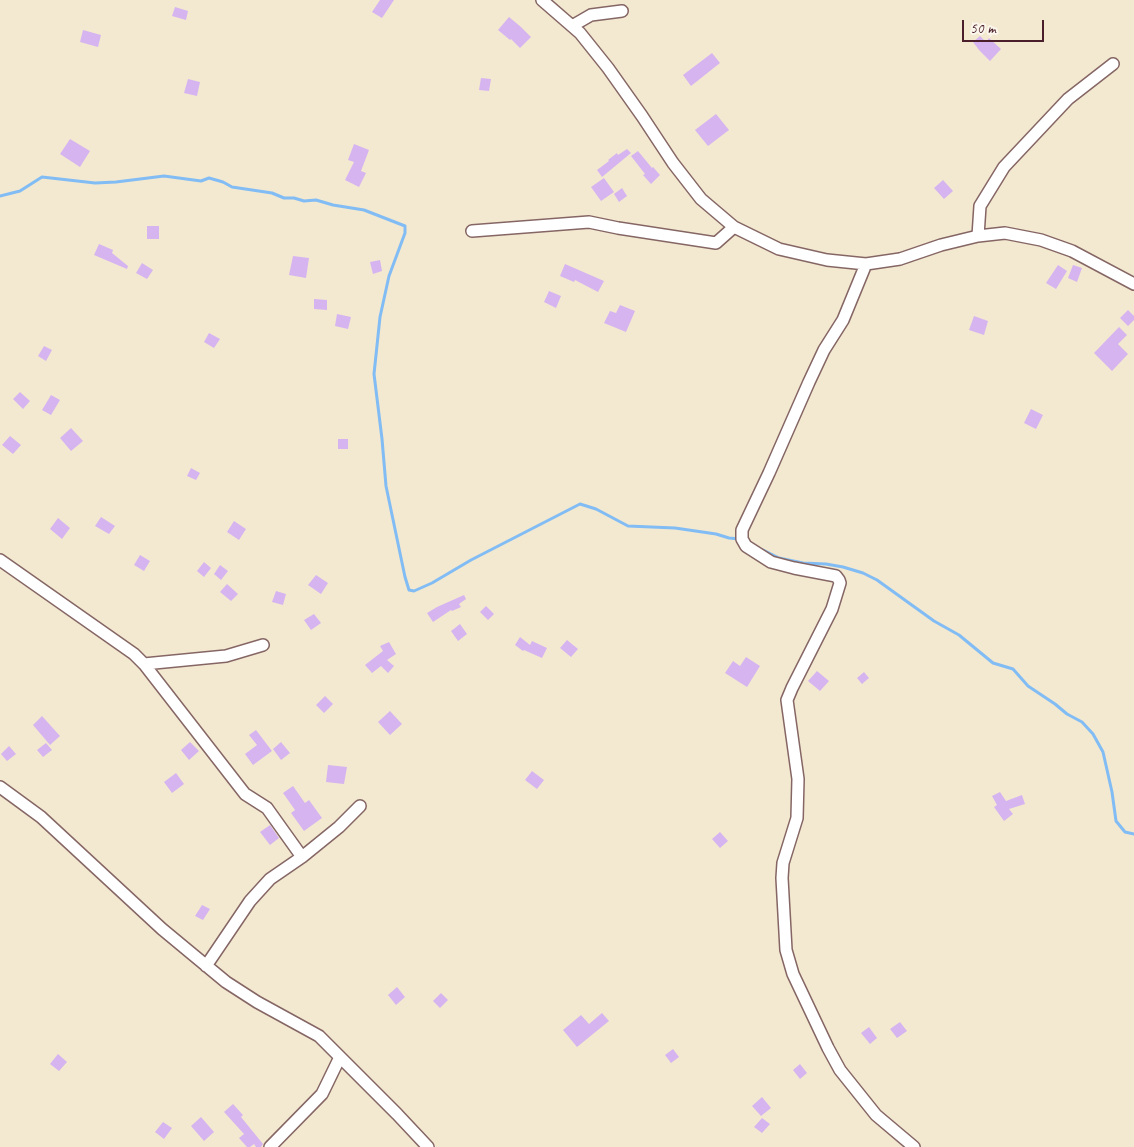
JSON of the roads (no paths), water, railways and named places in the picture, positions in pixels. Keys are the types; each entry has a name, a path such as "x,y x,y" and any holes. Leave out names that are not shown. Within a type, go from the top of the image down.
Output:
{"street":[{"path":"542,0 580,34 608,68 673,163 701,199 734,227 779,249 827,260 866,264 900,259 941,245 978,236 1006,233 1041,240 1072,250 1134,284"},
{"path":"572,26 591,15 622,11"},
{"path":"978,236 980,206 1004,167 1068,99 1113,64"},
{"path":"472,231 589,222 716,243 734,227"},
{"path":"866,264 843,320 824,350 742,530 742,540 746,546 771,562 836,576 840,580 832,608 787,700 798,779 797,818 783,863 782,878 786,950 793,974 840,1070 876,1116 914,1147"},
{"path":"0,560 134,654 144,664 245,794 267,808 302,857"},
{"path":"144,664 226,656 263,645"},
{"path":"0,787 41,817 162,929 226,982 257,1002 319,1036 428,1147"},
{"path":"206,966 250,902 270,879 302,857 339,827 360,806"},
{"path":"270,1147 322,1094 340,1057"}],"waterway":[{"path":"0,196 20,191 42,177 95,183 164,176 201,181 209,178 232,187 272,193 284,198 304,201 316,200 364,210 405,226 405,233 389,276 380,317 374,374 386,486 409,590 414,591 432,583 471,560 580,504 596,509 628,526 675,528 739,539"},
{"path":"763,550 779,558 803,563 843,567 863,573 877,580 934,621 959,635 993,663 1013,669 1028,686 1067,714 1082,722 1093,734 1103,752 1116,821 1125,832 1134,834"}]}
